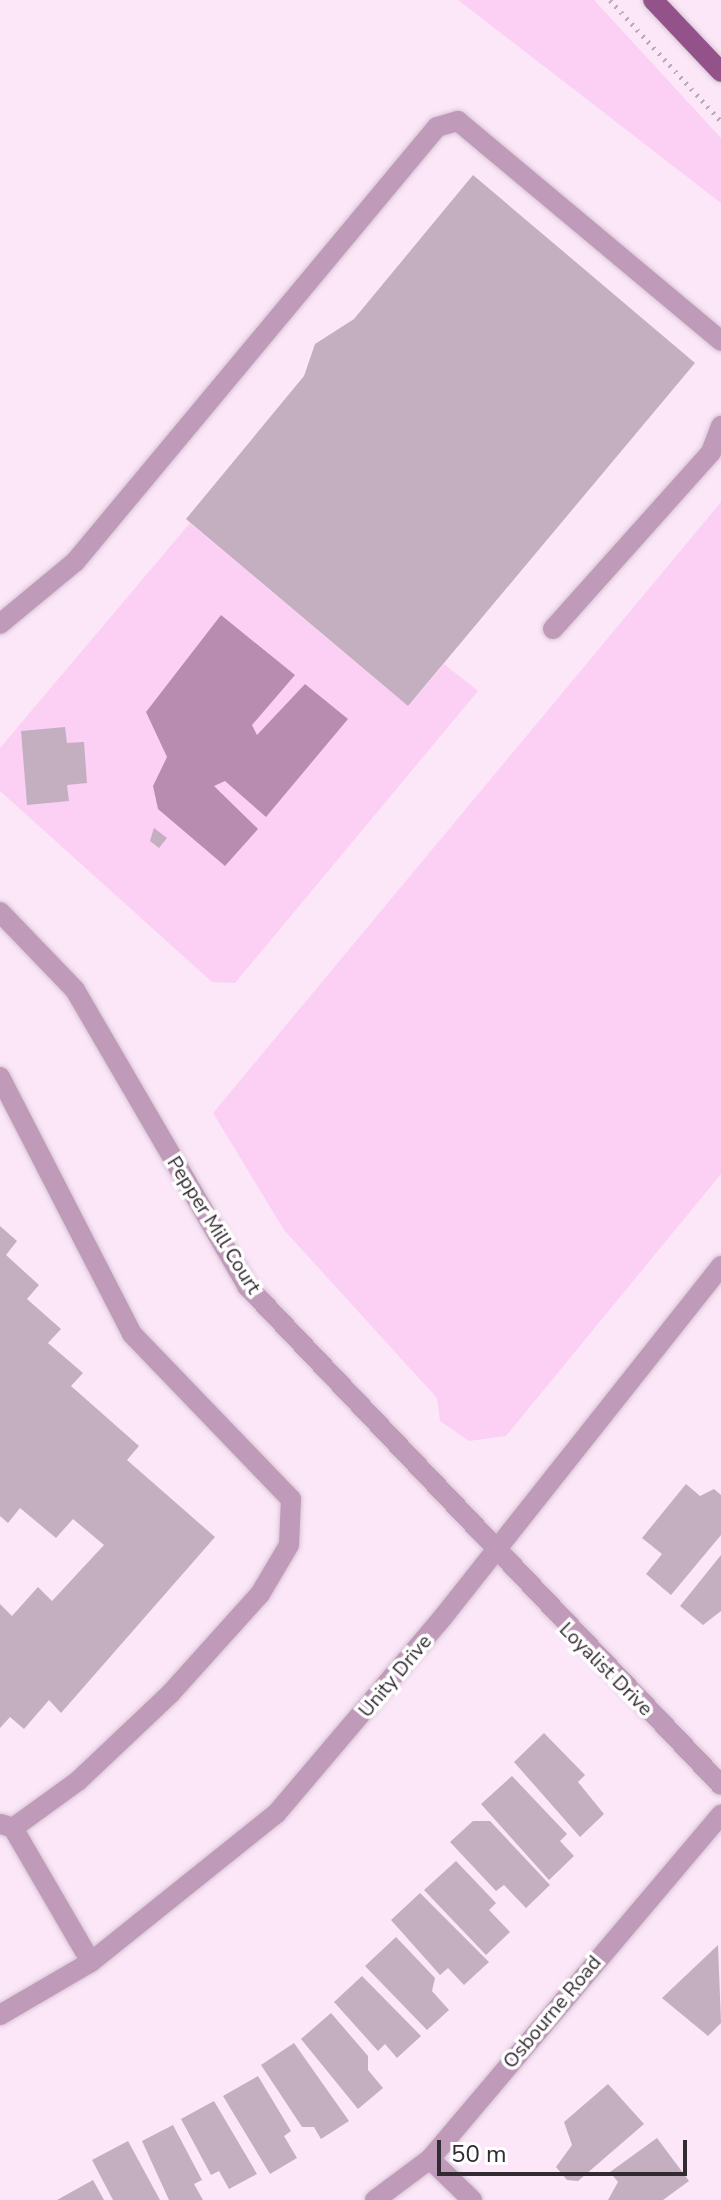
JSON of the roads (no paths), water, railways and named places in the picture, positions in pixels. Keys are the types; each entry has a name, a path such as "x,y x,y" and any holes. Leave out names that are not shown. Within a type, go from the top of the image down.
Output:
{"main road":[{"path":"653,0 721,72"}],"street":[{"path":"1,628 75,562 437,127 458,121 721,341"},
{"path":"553,629 711,452 721,426"},
{"name":"Pepper Mill Court","path":"0,912 75,990 247,1286 493,1550"},
{"path":"0,1077 132,1334 291,1499 289,1545 260,1594 171,1693 78,1781 6,1826 91,1962"},
{"name":"Unity Drive","path":"0,2015 91,1962 276,1814 721,1266"},
{"name":"Loyalist Drive","path":"493,1550 721,1785"},
{"name":"Osbourne Road","path":"375,2200 430,2159 721,1815"},
{"path":"430,2159 472,2200"}]}
